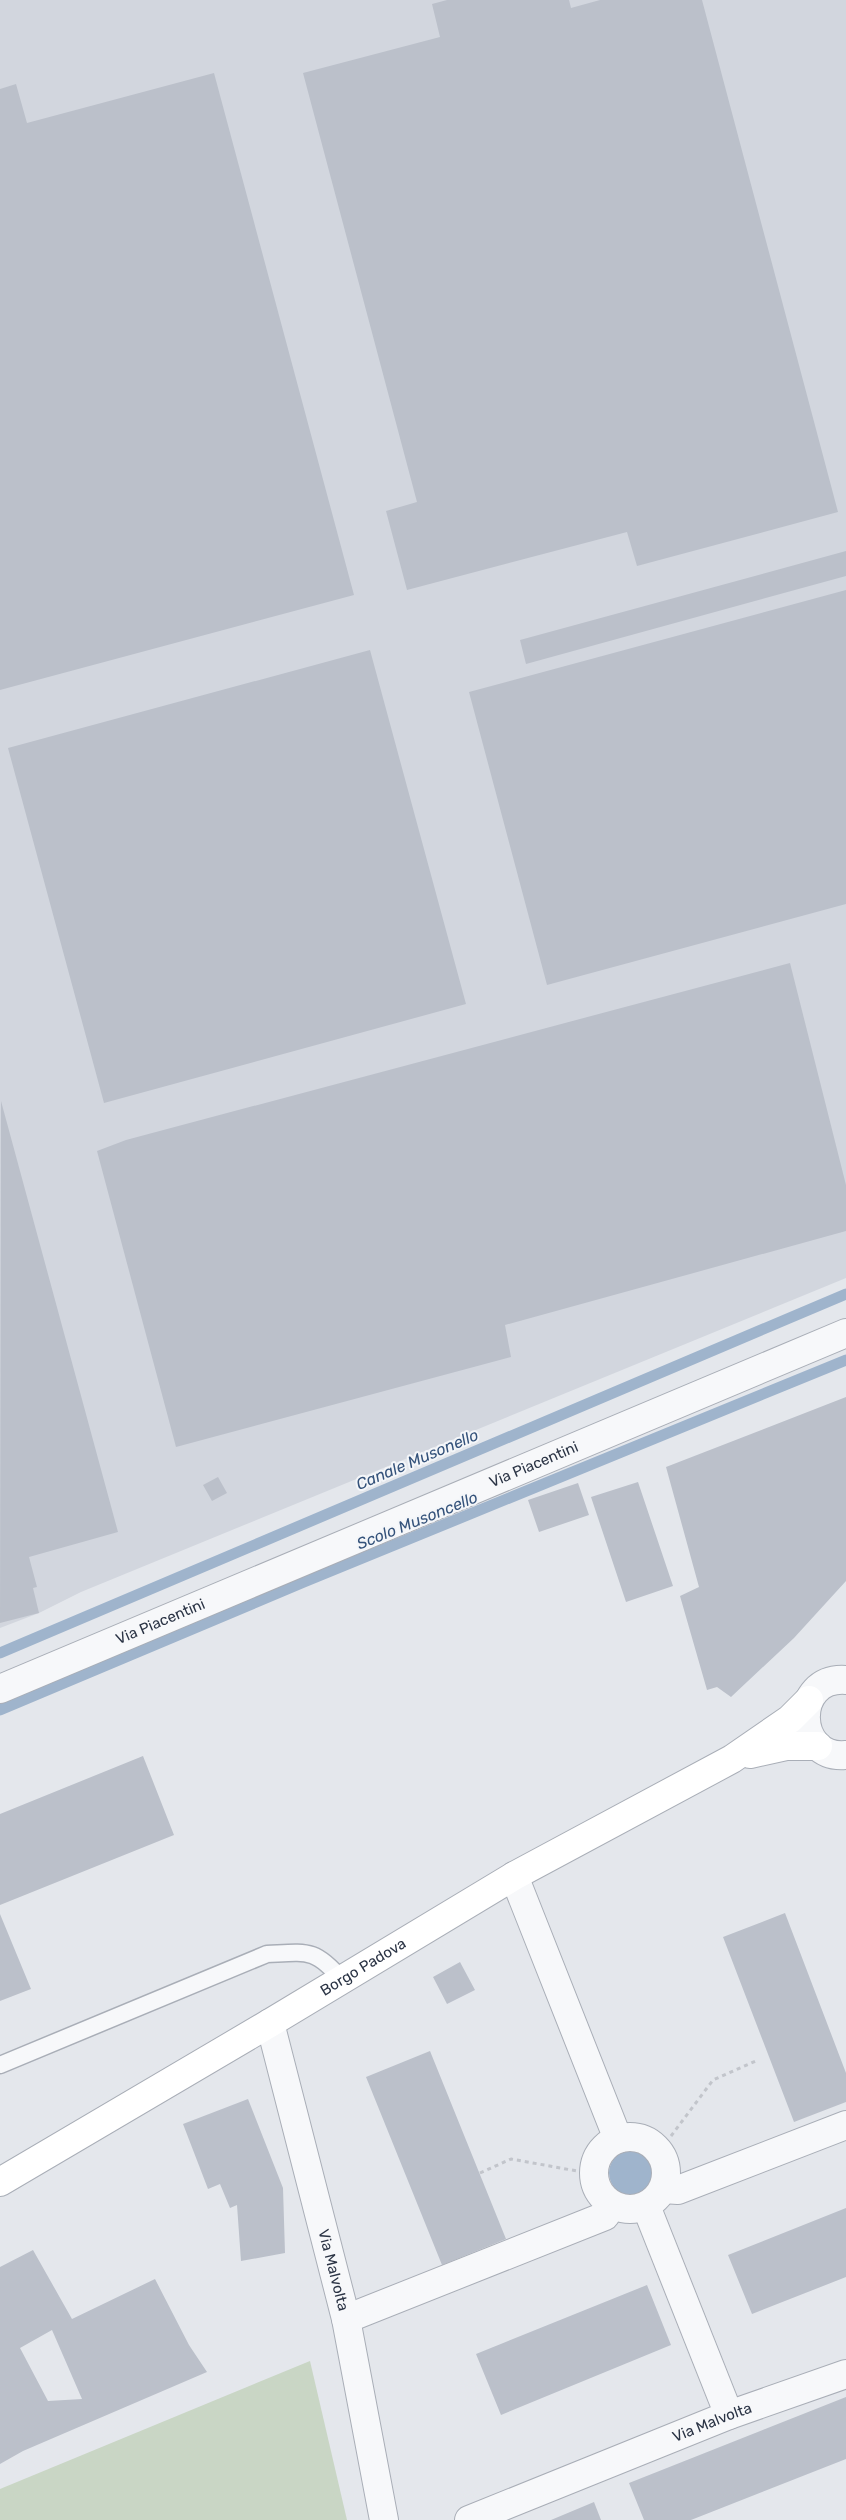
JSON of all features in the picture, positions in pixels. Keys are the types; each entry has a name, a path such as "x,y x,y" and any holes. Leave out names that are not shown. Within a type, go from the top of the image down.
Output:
{"main road":[{"name":"Borgo Padova","path":"0,2182 514,1876 732,1759 790,1719 809,1700"},
{"name":"Borgo Padova","path":"732,1759 786,1746 838,1753"}],"street":[{"name":"Via Piacentini","path":"0,1689 846,1333"},
{"path":"838,1753 810,1736 805,1712 809,1700 816,1690 841,1677"},
{"path":"514,1876 618,2139"},
{"name":"Via Malvolta","path":"270,2023 346,2319 384,2520"},
{"path":"654,2197 666,2177 665,2164 660,2153 651,2144 640,2138 628,2137 618,2139 605,2146 598,2155 594,2166 593,2178 603,2198 612,2205 629,2209 654,2197 678,2190 846,2125"},
{"path":"654,2197 730,2415"},
{"path":"346,2319 605,2216 612,2205"},
{"name":"Via Malvolta","path":"469,2520 730,2415 846,2374"}],"lane":[{"path":"0,2065 267,1954 308,1952 326,1962 342,1980"}],"path":[{"path":"672,2136 713,2080 758,2060"},
{"path":"480,2173 511,2159 577,2170"}],"shaded area":[{"path":"0,0 846,0 846,1278 81,1592 39,1613 0,1628"}],"green space":[{"path":"310,2361 347,2520 0,2520 0,2489"}],"water":[{"path":"632,2150 645,2154 651,2160 655,2173 651,2186 645,2192 632,2196 619,2192 613,2186 609,2173 613,2160 619,2154"}],"building":[{"path":"447,0 569,0 571,8 600,0 702,0 838,512 637,566 627,532 407,590 386,511 417,502 303,73 440,37 432,4"},
{"path":"214,73 354,595 0,690 0,89 16,84 27,123"},
{"path":"846,551 846,576 526,664 520,640"},
{"path":"846,590 846,904 547,985 469,692"},
{"path":"370,650 466,1004 104,1103 8,748"},
{"path":"790,963 846,1185 846,1231 505,1325 511,1357 176,1447 97,1151 126,1140"},
{"path":"1,1101 118,1532 29,1557 37,1587 33,1588 39,1613 0,1623"},
{"path":"846,1397 846,1581 794,1638 731,1697 717,1687 707,1690 680,1596 699,1587 666,1467"},
{"path":"218,1477 227,1493 212,1501 203,1485"},
{"path":"638,1482 673,1586 626,1602 591,1497"},
{"path":"578,1483 589,1515 539,1532 528,1500"},
{"path":"143,1756 174,1835 0,1905 0,1814"},
{"path":"785,1913 846,2073 846,2102 794,2122 723,1937"},
{"path":"0,1914 31,1989 0,2001"},
{"path":"460,1962 475,1990 447,2004 433,1977"},
{"path":"430,2051 506,2239 442,2265 366,2077"},
{"path":"248,2099 283,2188 285,2253 241,2261 237,2205 230,2208 220,2184 208,2189 183,2124"},
{"path":"846,2208 846,2277 752,2314 728,2255"},
{"path":"33,2250 72,2319 155,2279 189,2345 207,2372 23,2451 0,2464 0,2267","holes":["52,2330 82,2399 48,2401 20,2348"]},
{"path":"647,2285 671,2345 501,2415 476,2354"},
{"path":"846,2397 846,2459 691,2520 644,2520 629,2483"},
{"path":"594,2502 601,2520 551,2520"}],"waterway":[{"name":"Canale Musonello","path":"0,1653 846,1294"},
{"name":"Scolo Musoncello","path":"0,1710 304,1582 846,1360"}]}
